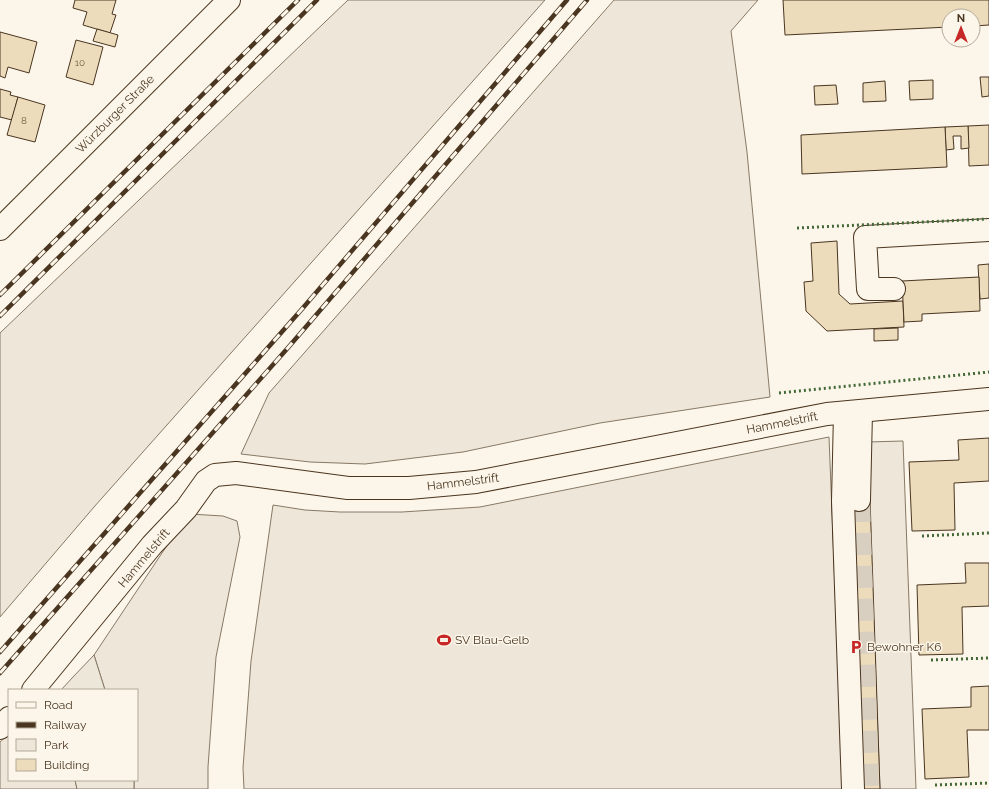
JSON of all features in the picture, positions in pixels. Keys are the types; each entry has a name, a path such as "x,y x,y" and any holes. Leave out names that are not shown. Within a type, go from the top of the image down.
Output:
{"street":[{"name":"Würzburger Straße","path":"0,229 230,0"},
{"path":"894,289 868,289 865,237 989,230"},
{"name":"Hammelstrift","path":"34,689 152,545 186,509 206,481 215,475 236,473 348,488 409,488 476,482 820,416 989,399"},
{"path":"853,413 859,500"},
{"path":"853,413 843,501 853,789"},
{"path":"0,728 8,719"}],"green space":[{"path":"348,0 545,0 94,507 0,617 0,333"},
{"path":"614,0 758,0 731,31 747,152 770,397 600,423 463,452 365,464 310,462 241,454 269,393"},
{"path":"829,437 843,789 244,789 243,768 251,661 273,505 305,510 340,512 402,512 480,507"},
{"path":"903,441 916,789 880,789 867,442"},
{"path":"190,514 223,516 237,521 240,537 216,657 208,767 208,789 134,789 134,781 138,781 138,689 105,689 94,655 164,550"},
{"path":"8,735 8,781 75,781 77,789 0,789 0,742"}],"shaded area":[{"path":"94,655 105,689 62,689"},
{"path":"75,781 134,781 134,789 77,789"}],"building":[{"path":"75,0 116,0 112,14 116,15 110,33 83,25 87,12 73,8"},
{"path":"783,0 989,0 989,25 981,26 981,8 941,8 941,27 785,35"},
{"path":"97,29 118,35 115,47 93,41"},
{"path":"0,32 37,42 29,73 8,67 5,78 0,76"},
{"path":"76,40 103,47 93,85 66,77"},
{"path":"980,77 989,77 989,96 982,97"},
{"path":"933,80 933,99 910,100 909,81"},
{"path":"885,81 886,101 863,102 863,83"},
{"path":"836,85 838,104 815,105 814,86"},
{"path":"0,89 11,92 10,95 18,97 12,120 0,117"},
{"path":"18,97 45,105 35,142 7,135"},
{"path":"989,125 989,165 969,166 968,126"},
{"path":"968,126 969,148 961,149 961,136 953,136 954,149 946,150 945,127"},
{"path":"945,127 947,167 802,174 801,135"},
{"path":"837,241 839,294 850,304 903,301 904,327 827,331 806,311 804,282 813,281 811,243"},
{"path":"989,264 989,298 980,299 978,265"},
{"path":"979,277 980,311 922,314 922,321 904,322 902,281"},
{"path":"898,328 898,340 874,341 874,329"},
{"path":"989,438 989,481 954,483 955,530 912,531 909,462 959,460 958,440"},
{"name":"Bewohner K6","path":"870,499 880,789 843,789 832,502"},
{"path":"965,563 989,563 989,606 962,607 963,654 919,655 917,585 966,583"},
{"path":"989,686 989,730 967,730 969,777 925,779 922,709 971,707 971,687"}],"tunnel":[{"path":"859,500 868,789"}],"railway":[{"path":"0,295 298,0"},
{"path":"0,316 317,0"},
{"path":"0,652 302,309 567,0"},
{"path":"0,673 286,350 587,0"}],"hedge":[{"path":"797,228 987,219"},
{"path":"779,393 989,372"},
{"path":"922,536 989,533"},
{"path":"931,660 989,658"},
{"path":"935,785 989,783"}],"place":[{"name":"SV Blau-Gelb","path":"444,640"},
{"name":"Bewohner K6","path":"856,647"}]}
